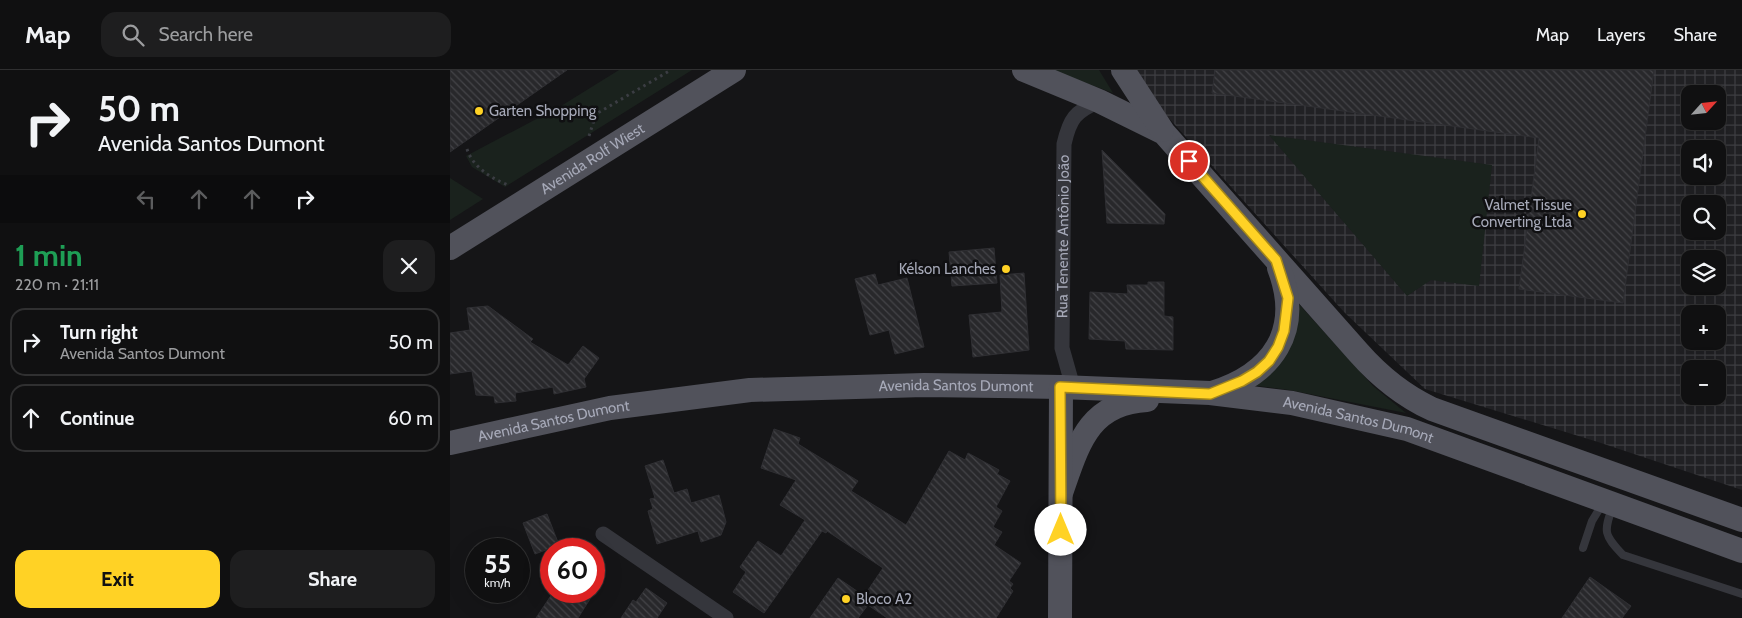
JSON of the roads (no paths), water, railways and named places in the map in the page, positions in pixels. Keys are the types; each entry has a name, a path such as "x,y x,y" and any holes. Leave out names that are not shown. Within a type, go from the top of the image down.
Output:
{"main road":[{"name":"Avenida Rolf Wiest","path":"450,248 734,70"},
{"path":"1024,70 1099,100 1164,133"},
{"path":"1123,70 1164,133 1358,352 1390,385 1408,398 1471,424 1742,520"},
{"path":"1210,394 1229,388 1257,372 1278,347 1288,315 1288,298 1276,260"},
{"name":"Avenida Santos Dumont","path":"450,442 610,408 750,390 860,385 1067,387 1210,394 1292,403 1406,429 1742,550"},
{"name":"Rua Tenente Antônio João","path":"1060,618 1061,493 1067,387"},
{"path":"1061,493 1076,450 1087,430 1117,404 1128,401 1148,400 1252,406 1292,403"}],"street":[{"name":"Rua Tenente Antônio João","path":"1067,387 1062,348 1064,144 1071,119 1085,107 1099,100"},
{"path":"603,534 726,618"}],"lane":[{"path":"1583,548 1592,521 1609,503"},
{"path":"1609,503 1606,526 1610,541 1623,555 1742,594"}],"place":[{"name":"Garten Shopping","path":"479,111"},
{"name":"Valmet Tissue Converting Ltda","path":"1582,214"},
{"name":"Kélson Lanches","path":"1006,269"},
{"name":"Bloco A2","path":"846,599"}]}
